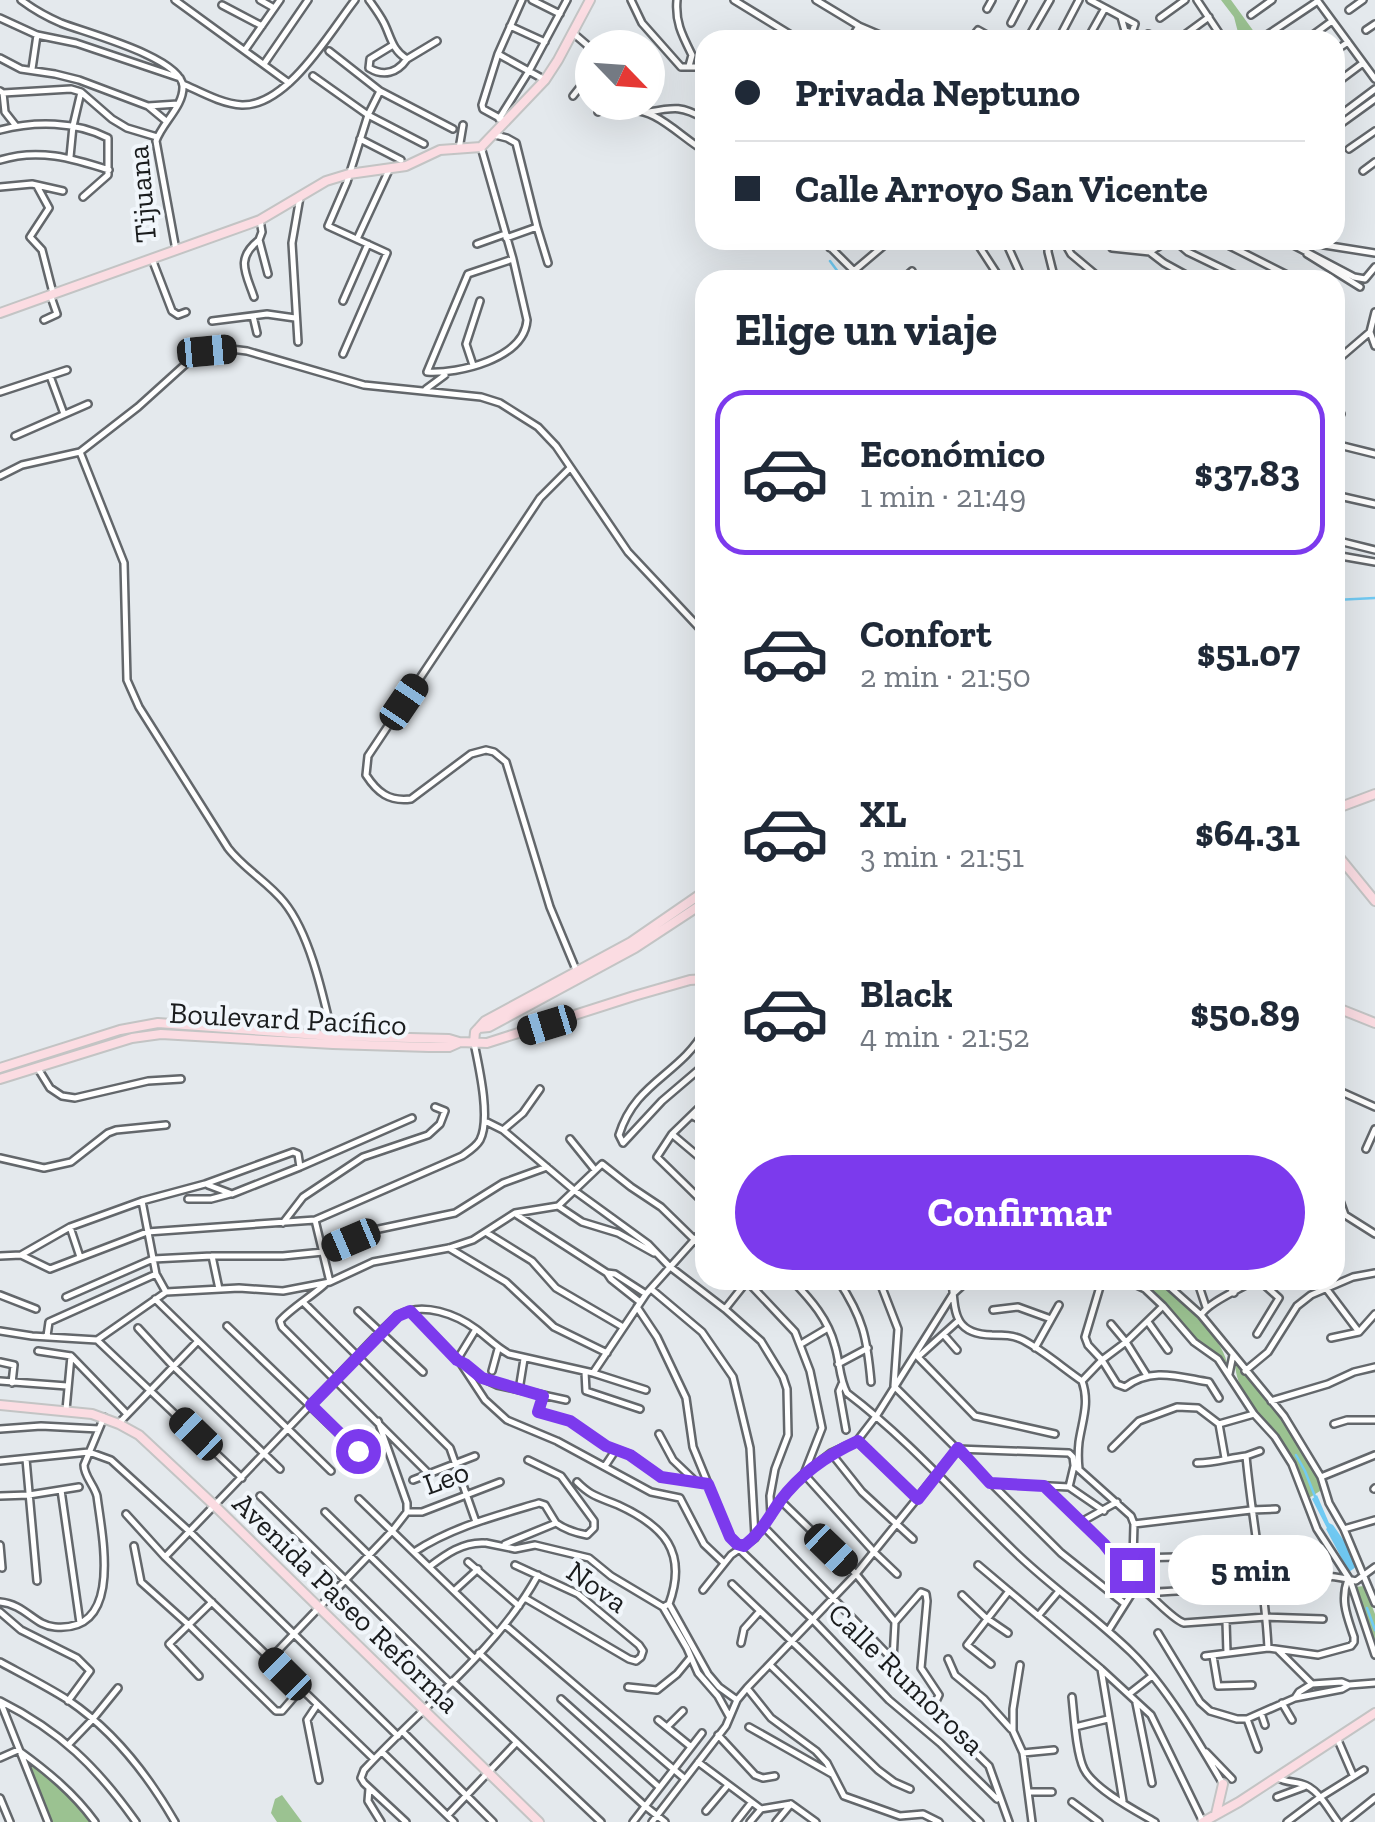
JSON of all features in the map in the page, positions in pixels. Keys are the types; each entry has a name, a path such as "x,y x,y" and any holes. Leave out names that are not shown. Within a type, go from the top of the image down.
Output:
{"main road":[{"path":"176,250 260,220 326,181 406,166 440,150 481,147 545,80 590,0"},
{"name":"Tijuana","path":"0,313 176,250"},
{"path":"1345,806 1375,794"},
{"path":"1345,864 1375,901"},
{"path":"578,976 695,897"},
{"path":"474,1043 474,1034 485,1021 636,948 695,909"},
{"name":"Boulevard Pacífico","path":"0,1068 120,1030 158,1023 430,1048 459,1042 487,1043 695,980"},
{"path":"1345,1012 1375,1023"},
{"name":"Boulevard Pacífico","path":"0,1079 132,1038 162,1034 332,1040"},
{"name":"Avenida Paseo Reforma","path":"0,1405 66,1410 104,1418 139,1435 539,1822"},
{"path":"1207,1820 1374,1715"},
{"path":"1207,1820 1227,1781"},
{"path":"1227,1781 1239,1802"}],"street":[{"path":"20,0 59,22 160,62 174,70 182,81"},
{"path":"176,0 290,82"},
{"path":"260,0 274,8"},
{"path":"245,50 280,0"},
{"path":"264,64 308,0"},
{"path":"0,18 38,35 76,44 246,105 269,97 290,82 354,0"},
{"path":"369,0 400,56 407,59"},
{"path":"522,0 498,54 482,109 503,120 567,0"},
{"path":"532,0 560,14"},
{"path":"631,0 642,23 666,53 681,66 695,66"},
{"path":"677,0 678,29 692,55 689,66"},
{"path":"734,0 782,30"},
{"path":"816,0 868,30"},
{"path":"987,9 992,0"},
{"path":"1011,23 1023,0"},
{"path":"1032,30 1050,0"},
{"path":"1063,30 1079,0"},
{"path":"1090,0 1134,23 1134,30"},
{"path":"1160,18 1185,0"},
{"path":"1197,0 1217,30"},
{"path":"1251,15 1272,0"},
{"path":"1274,30 1317,0 1339,30"},
{"path":"1348,10 1363,0"},
{"path":"222,4 262,26"},
{"path":"1093,30 1105,8"},
{"path":"1191,30 1210,16"},
{"path":"1121,17 1125,30"},
{"path":"1320,30 1333,21"},
{"path":"1366,30 1375,24"},
{"path":"510,26 545,42"},
{"path":"856,30 859,26"},
{"path":"32,69 38,35"},
{"path":"1345,38 1375,79"},
{"path":"393,45 370,59 370,68 377,72 396,71 436,41"},
{"path":"329,51 380,91 453,129"},
{"path":"498,54 545,80"},
{"path":"0,58 21,68 55,74 148,106 166,121"},
{"path":"1345,77 1364,63"},
{"path":"55,74 66,89"},
{"path":"313,76 368,116 424,144"},
{"name":"Tijuana","path":"176,250 157,136 178,104 182,81"},
{"path":"16,126 6,112 2,92 66,89 81,92 128,128 157,136"},
{"path":"1345,112 1375,89"},
{"path":"343,354 387,253 328,226 380,91"},
{"path":"70,157 81,92"},
{"path":"1345,121 1375,99"},
{"path":"148,106 178,104"},
{"path":"665,109 677,107 695,113"},
{"path":"660,120 695,146"},
{"path":"459,148 464,125"},
{"path":"0,130 16,126 73,126 108,138 109,170 104,181 83,197"},
{"path":"1349,149 1375,131"},
{"path":"495,135 516,143 548,262"},
{"path":"360,139 401,160"},
{"path":"481,147 513,259 526,328 492,361 446,373 427,372 468,274 513,259"},
{"path":"0,160 10,156 70,157 109,170"},
{"path":"1363,171 1375,162"},
{"path":"357,239 389,170"},
{"path":"0,187 32,184 62,191"},
{"path":"37,186 49,208 30,237 42,250 57,314 44,320"},
{"path":"298,342 292,243 300,197"},
{"path":"254,298 244,256 259,240 260,220"},
{"path":"476,244 537,227"},
{"path":"259,240 268,274"},
{"path":"342,301 368,244"},
{"path":"1345,248 1375,253"},
{"path":"832,250 855,270 879,250"},
{"path":"1069,250 1090,270"},
{"path":"1131,250 1154,250"},
{"path":"1147,250 1178,270"},
{"path":"1185,250 1224,270"},
{"path":"1238,250 1277,270"},
{"path":"1303,250 1341,270"},
{"path":"1303,250 1332,270"},
{"path":"152,259 172,311 178,315 186,312"},
{"path":"1345,272 1365,279 1375,267"},
{"path":"1345,278 1360,287"},
{"path":"473,365 466,344 480,301"},
{"path":"1375,312 1370,332 1375,346"},
{"path":"212,321 267,314 296,318"},
{"path":"254,316 257,333"},
{"path":"1345,353 1370,332"},
{"path":"0,476 22,465 80,452 207,351 247,351 364,385 481,397 517,412 538,427 628,552 695,623"},
{"path":"0,392 68,370"},
{"path":"423,391 446,373"},
{"path":"50,376 64,414"},
{"path":"15,436 88,404"},
{"path":"1345,446 1375,454"},
{"path":"80,452 124,563 125,653 133,694 236,859 295,916 321,984 332,1040"},
{"path":"570,468 540,498 368,756 366,775 376,792 400,801 411,800 471,754 486,750 501,756 550,908 578,976"},
{"path":"1345,497 1375,504"},
{"path":"1345,542 1375,550"},
{"path":"1345,557 1375,562"},
{"path":"0,1256 21,1256 50,1269 147,1232 315,1220 462,1156 476,1146 485,1122 474,1043"},
{"path":"695,1044 635,1100 618,1135 623,1143 662,1100 695,1074"},
{"path":"37,1067 50,1088 75,1098 181,1079"},
{"path":"504,1130 540,1090"},
{"path":"1345,1094 1375,1107"},
{"path":"283,1223 303,1197 363,1157 428,1135 445,1117 445,1111 435,1108"},
{"path":"695,1114 672,1134 658,1157 695,1194"},
{"path":"188,1200 232,1194 412,1118"},
{"path":"485,1122 504,1130 695,1285"},
{"path":"0,1158 44,1168 71,1162 116,1130 166,1126"},
{"path":"1366,1148 1375,1129"},
{"path":"672,1134 695,1154"},
{"path":"570,1139 594,1170"},
{"path":"21,1256 70,1227 293,1152 298,1154 300,1168"},
{"path":"97,1340 166,1292 283,1291 328,1283 373,1262 473,1240 515,1214 558,1206 602,1164 661,1206 694,1241 648,1292 589,1372 586,1391 640,1409"},
{"path":"66,1297 153,1259 323,1252 378,1229 454,1214 503,1183 547,1168"},
{"path":"205,1184 232,1194"},
{"path":"142,1201 156,1274 166,1292"},
{"path":"558,1206 582,1222 618,1233 659,1255"},
{"path":"515,1214 607,1273 648,1292 702,1332 733,1378 750,1448 755,1538"},
{"path":"1345,1215 1375,1234"},
{"path":"315,1220 328,1283"},
{"path":"70,1227 80,1258"},
{"path":"486,1233 532,1261 556,1288 623,1327"},
{"path":"449,1248 506,1282 554,1327 606,1353"},
{"path":"212,1256 219,1289"},
{"name":"Calle Rumorosa","path":"607,1273 639,1305 658,1337 686,1398 693,1447 730,1537 890,1700 999,1801"},
{"path":"47,1336 48,1322 156,1274"},
{"path":"1345,1280 1375,1274"},
{"path":"328,1283 284,1316 280,1321 282,1327 429,1474"},
{"path":"701,1290 761,1341 783,1376 788,1435 775,1469 771,1516"},
{"path":"726,1309 741,1290"},
{"path":"756,1290 795,1332 810,1371 822,1428 804,1474"},
{"path":"801,1290 828,1328 842,1384 848,1392 906,1442 1018,1555 1134,1655 1227,1781"},
{"path":"845,1290 865,1331 871,1382"},
{"path":"883,1290 898,1329 894,1386 1061,1553 1125,1604"},
{"path":"953,1290 958,1321 967,1331 1012,1336 1082,1381 1086,1415 1069,1487"},
{"path":"703,1590 724,1564 755,1538 804,1474 832,1453 858,1441 957,1290"},
{"path":"1099,1290 1085,1337 1116,1384 1126,1387 1146,1374 1209,1382 1220,1398"},
{"path":"1146,1290 1194,1342 1218,1359 1292,1464 1317,1528 1349,1579 1375,1655"},
{"path":"1173,1290 1200,1315 1284,1416 1321,1477 1329,1504 1375,1578"},
{"path":"1201,1290 1206,1307"},
{"path":"1200,1315 1206,1307 1237,1290"},
{"path":"1257,1334 1279,1298 1269,1290"},
{"path":"1245,1371 1268,1352 1297,1306 1319,1290"},
{"path":"1327,1290 1359,1332"},
{"path":"0,1295 36,1309"},
{"path":"155,1299 331,1471"},
{"path":"304,1304 450,1448 476,1522"},
{"path":"1035,1348 1059,1305"},
{"path":"1082,1381 1163,1306"},
{"path":"993,1310 1018,1307 1050,1319"},
{"path":"358,1311 423,1372"},
{"path":"410,1311 506,1420 557,1441 651,1492 680,1498 704,1544 724,1564"},
{"path":"165,1557 381,1332 410,1311 446,1311 498,1348 524,1359 589,1372 646,1390"},
{"path":"1332,1338 1359,1332 1375,1314"},
{"path":"917,1355 958,1321"},
{"path":"1148,1322 1168,1350"},
{"path":"1111,1324 1146,1374"},
{"path":"228,1326 358,1451"},
{"path":"138,1328 280,1469"},
{"path":"801,1344 828,1328"},
{"path":"458,1361 476,1329"},
{"path":"0,1330 97,1340 242,1478"},
{"path":"944,1335 957,1350"},
{"path":"119,1424 197,1342"},
{"path":"492,1371 498,1348"},
{"path":"838,1364 868,1348"},
{"path":"38,1352 70,1356 128,1414"},
{"path":"917,1355 976,1416 1055,1434"},
{"path":"1229,1374 1233,1355"},
{"path":"66,1410 70,1356"},
{"path":"520,1390 524,1359"},
{"path":"458,1361 482,1378 566,1400"},
{"path":"0,1362 14,1365 12,1383"},
{"path":"1271,1402 1375,1367"},
{"path":"0,1381 67,1386"},
{"path":"842,1384 839,1392 846,1430"},
{"path":"543,1396 538,1412 570,1421 661,1477 708,1484"},
{"path":"1112,1448 1140,1421 1177,1407 1198,1408 1220,1424 1226,1458"},
{"path":"1220,1424 1254,1414"},
{"path":"0,1602 15,1604 55,1628 88,1621 97,1608 105,1571 97,1496 84,1472 104,1418"},
{"path":"1334,1424 1375,1420"},
{"path":"270,1659 407,1512 378,1421"},
{"path":"0,1429 99,1429"},
{"path":"658,1434 673,1460 696,1482"},
{"path":"858,1441 918,1499"},
{"path":"958,1448 1071,1454 1076,1467 1131,1516 1132,1594 1108,1631"},
{"path":"652,1822 726,1726 737,1700 875,1553 958,1448"},
{"path":"605,1466 615,1451"},
{"path":"1197,1463 1218,1463 1260,1451"},
{"path":"0,1461 89,1452 111,1460 493,1822"},
{"path":"832,1453 862,1492 913,1539"},
{"path":"1321,1477 1375,1455"},
{"path":"413,1480 475,1456"},
{"path":"1246,1456 1272,1648 1312,1684"},
{"path":"26,1460 37,1581"},
{"path":"414,1552 476,1522 543,1503 556,1523 587,1535 594,1528 594,1521 560,1476 528,1460"},
{"path":"804,1474 897,1574"},
{"name":"Leo","path":"407,1512 422,1512 500,1482"},
{"path":"577,1482 590,1496 616,1504 661,1531 677,1568 666,1606"},
{"path":"990,1483 1069,1487 1104,1511"},
{"path":"0,1496 79,1486"},
{"path":"1044,1486 1118,1562 1132,1570"},
{"path":"61,1490 80,1623"},
{"path":"260,1496 601,1822"},
{"path":"359,1499 497,1633"},
{"path":"780,1501 856,1574 895,1622"},
{"path":"1081,1522 1117,1502"},
{"path":"1134,1524 1276,1510"},
{"path":"324,1512 476,1655 666,1822"},
{"path":"126,1514 165,1557 374,1759"},
{"path":"1344,1529 1375,1520"},
{"path":"430,1567 472,1542 508,1544 556,1523"},
{"path":"764,1527 893,1660"},
{"path":"1220,1551 1289,1540"},
{"path":"486,1543 515,1549 535,1544 589,1558 610,1576 666,1606 729,1716"},
{"path":"0,1545 2,1568"},
{"path":"134,1546 141,1582 279,1712 301,1690"},
{"path":"1206,1552 1212,1559 1218,1588"},
{"path":"1133,1558 1178,1557"},
{"path":"468,1562 519,1606"},
{"name":"Nova","path":"515,1564 578,1594 639,1645 641,1657 629,1658 526,1598"},
{"path":"978,1565 1150,1715 1207,1820"},
{"path":"455,1590 478,1569"},
{"path":"1132,1594 1218,1588 1310,1574 1356,1581 1370,1571"},
{"path":"1370,1571 1375,1603"},
{"path":"406,1822 369,1788 361,1778 364,1770 497,1633 526,1598 538,1575"},
{"path":"1252,1686 1218,1686 1209,1656 1272,1648 1318,1656 1352,1646 1354,1637 1343,1605 1349,1579"},
{"path":"732,1584 980,1822"},
{"path":"1038,1616 1060,1590"},
{"path":"990,1664 967,1645 1009,1591"},
{"path":"932,1710 939,1695 921,1668 927,1601 926,1594 918,1592 895,1622 893,1660 898,1679 906,1692 932,1710 988,1766 1005,1820"},
{"path":"1146,1592 1180,1622 1266,1617 1323,1619"},
{"path":"962,1594 1008,1634"},
{"path":"198,1676 170,1644 212,1602"},
{"path":"666,1606 691,1658 705,1676 737,1700"},
{"path":"741,1643 744,1629 760,1611"},
{"path":"0,1612 21,1630 77,1658 90,1671 68,1700"},
{"path":"1226,1621 1228,1654"},
{"path":"504,1625 685,1780"},
{"path":"1158,1632 1204,1707 1237,1720 1295,1698 1349,1684"},
{"path":"628,1688 657,1690 691,1658"},
{"path":"948,1659 955,1675 1013,1731 1023,1754 1032,1822"},
{"path":"0,1662 68,1700 125,1750 155,1787 175,1822"},
{"path":"1013,1731 1020,1665"},
{"path":"770,1666 878,1770 910,1789"},
{"path":"1101,1669 1123,1804"},
{"path":"1129,1694 1152,1676"},
{"path":"1295,1698 1312,1684 1375,1683"},
{"path":"69,1744 118,1688"},
{"path":"747,1688 771,1718 816,1752 835,1775 844,1796 900,1816 923,1814 940,1822"},
{"path":"1072,1697 1084,1770 1123,1804 1155,1822"},
{"path":"561,1699 659,1787"},
{"path":"1135,1700 1152,1783"},
{"path":"0,1701 69,1744 112,1788 136,1822"},
{"path":"0,1701 48,1822"},
{"path":"1282,1703 1292,1720"},
{"path":"317,1705 307,1720 319,1780"},
{"path":"667,1728 682,1711"},
{"path":"1261,1713 1265,1725"},
{"path":"1075,1726 1108,1719"},
{"path":"1247,1719 1258,1749"},
{"path":"658,1720 690,1746"},
{"path":"749,1727 835,1775"},
{"path":"633,1822 702,1733"},
{"path":"718,1735 755,1776 776,1776"},
{"path":"1337,1738 1353,1775"},
{"path":"448,1815 516,1743"},
{"path":"0,1758 18,1750"},
{"path":"18,1750 47,1771 95,1822"},
{"path":"1023,1754 1054,1750"},
{"path":"382,1752 454,1822"},
{"path":"698,1762 761,1809"},
{"path":"1292,1821 1319,1798 1364,1770"},
{"path":"1277,1778 1314,1790 1341,1822 1375,1798"},
{"path":"706,1811 728,1785"},
{"path":"1278,1796 1306,1786"},
{"path":"369,1788 368,1801 381,1822"},
{"path":"1029,1792 1052,1792"},
{"path":"0,1798 10,1822"},
{"path":"1072,1802 1099,1822"},
{"path":"736,1822 752,1803"},
{"path":"776,1822 791,1804"},
{"path":"750,1822 761,1809 791,1804 816,1822"}],"green space":[{"path":"1221,0 1231,0 1253,30 1237,30 1234,17"},
{"path":"1151,1290 1168,1290 1217,1341 1227,1363 1189,1332"},
{"path":"1235,1363 1284,1421 1320,1484 1320,1491 1309,1498 1290,1453 1241,1388"},
{"path":"1364,1586 1375,1614 1375,1647 1355,1587"},
{"path":"27,1761 50,1776 92,1822 50,1822"},
{"path":"282,1795 302,1822 277,1822 271,1813 275,1799"}],"water":[{"path":"1317,1495 1329,1523 1360,1564 1349,1572 1312,1499"}],"waterway":[{"path":"830,261 837,270"},
{"path":"1345,600 1375,598"},
{"path":"1296,1455 1316,1499"},
{"path":"1367,1608 1375,1630"}],"route":[{"path":"358,1451 311,1405 381,1332 410,1311 457,1360 482,1378 543,1396 538,1408 542,1415 570,1421 661,1477 708,1484 730,1537 737,1544 744,1546 755,1538 804,1474 832,1453 858,1441 918,1499 958,1448 990,1483 1044,1486 1118,1562 1132,1570"}]}
